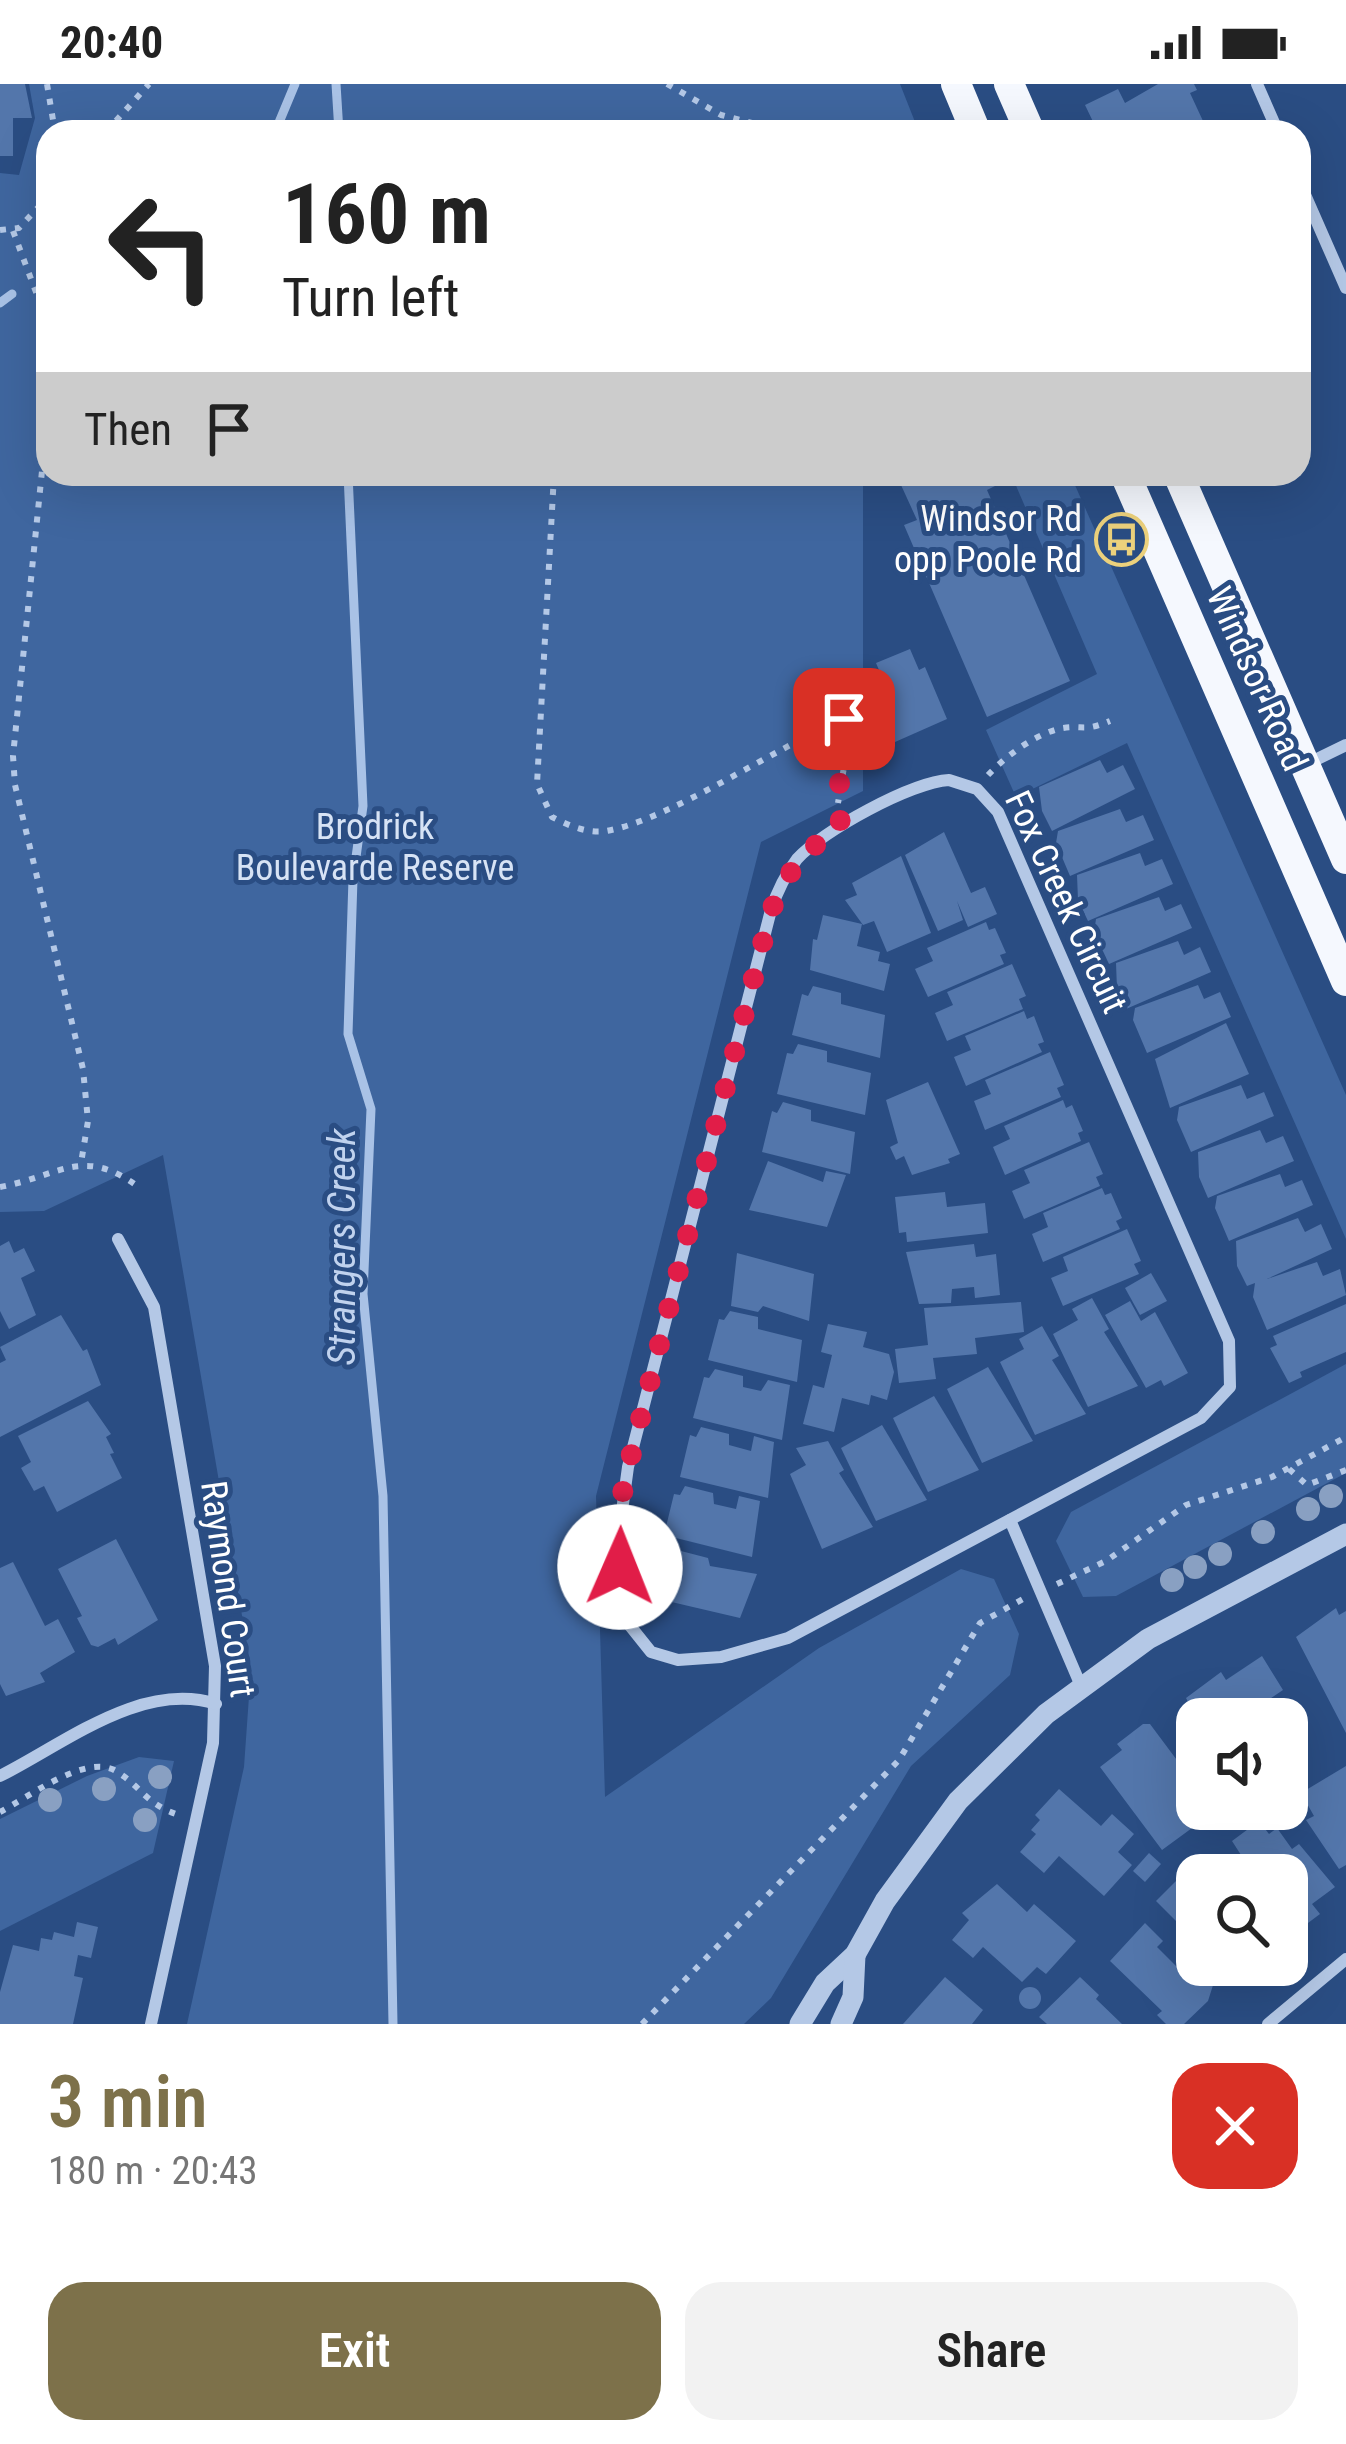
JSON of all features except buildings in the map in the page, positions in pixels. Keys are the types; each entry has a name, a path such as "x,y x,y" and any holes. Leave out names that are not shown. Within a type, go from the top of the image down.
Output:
{"main road":[{"path":"956,84 971,120"},
{"path":"1009,84 1025,120"},
{"name":"Windsor Road","path":"1130,486 1346,981"},
{"name":"Windsor Road","path":"1183,486 1346,860"}],"street":[{"path":"1257,84 1272,120"},
{"path":"1311,208 1346,288"},
{"path":"1305,765 1346,746"},
{"name":"Fox Creek Circuit","path":"936,781 975,788 998,812 1234,1356 1231,1387 1214,1411 788,1638 755,1650 699,1659 664,1658 639,1644 623,1617 623,1487 771,910 799,857 841,827 936,781"},
{"name":"Raymond Court","path":"118,1239 154,1307 215,1666 213,1743 151,2024"},
{"path":"1010,1520 1081,1686"},
{"path":"800,2024 825,1983 855,1955 908,1867 1000,1756 1081,1686 1148,1639 1346,1534"},
{"path":"0,1777 144,1702 178,1696 216,1704"},
{"path":"841,2024 853,1997 855,1955"},
{"path":"1268,2024 1346,1960"}],"path":[{"path":"47,84 54,120"},
{"path":"117,120 149,84"},
{"path":"667,84 722,115 741,120"},
{"path":"0,230 13,231 36,209"},
{"path":"13,231 36,292"},
{"path":"40,486 15,706 14,771 88,1096 81,1163"},
{"path":"553,486 537,784 552,818 576,828 604,831 844,719 850,731 837,796 841,827"},
{"path":"975,788 1008,754 1064,728 1083,731 1110,721"},
{"path":"0,1187 81,1163 106,1167 140,1189"},
{"path":"1059,1584 1106,1561 1202,1498 1289,1468 1346,1437"},
{"path":"1289,1468 1307,1485 1346,1470"},
{"path":"646,2024 652,2012 899,1760 980,1623 1022,1600"},
{"path":"0,1812 82,1770 102,1766 117,1772 144,1800 177,1814"}],"green space":[{"name":"Brodrick Boulevarde Reserve","path":"29,84 900,84 914,120 36,120 36,486 863,486 863,791 761,842 596,1496 605,1797 819,1648 961,1569 994,1579 1019,1634 1010,1675 911,1766 771,1998 744,2024 187,2024 244,1767 251,1668 163,1155 44,1211 0,1212 0,173 19,175 35,118"},
{"path":"1016,486 1075,486 1346,1095 1346,1239 1127,743 1016,797 986,730 1097,674"},
{"path":"1346,1364 1346,1473 1116,1596 1083,1597 1056,1541 1071,1512"},
{"path":"139,1757 174,1761 153,1853 0,1931 0,1819 87,1776"}],"waterway":[{"path":"280,120 295,84"},
{"name":"Strangers Creek","path":"336,84 338,120"},
{"path":"0,303 12,294"},
{"name":"Strangers Creek","path":"349,486 363,806 353,879 348,1034 371,1109 363,1294 383,1496 393,2024"}],"place":[{"name":"Windsor Rd opp Poole Rd","path":"1121,540"}],"route":[{"path":"620,1567 623,1487 771,910 799,857 841,827 837,796 850,731 844,719"}]}
